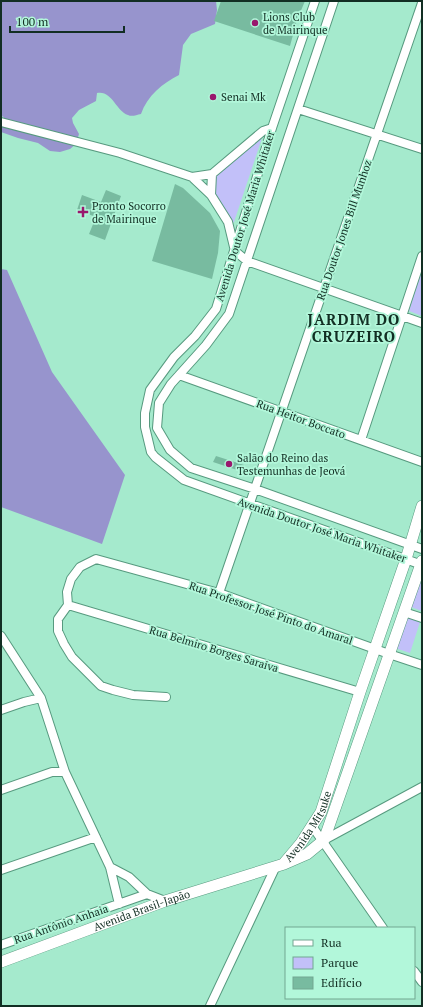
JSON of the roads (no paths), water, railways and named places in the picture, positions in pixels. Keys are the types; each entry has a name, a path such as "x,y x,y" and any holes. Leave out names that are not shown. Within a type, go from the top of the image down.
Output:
{"main road":[{"name":"Avenida Mitsuke","path":"280,865 301,843 321,812 361,688 406,559 422,506"},
{"name":"Avenida Mitsuke","path":"280,865 308,854 324,840 388,654 422,563"},
{"path":"361,688 376,690"},
{"name":"Avenida Brasil-Japão","path":"1,962 165,901 280,865"}],"street":[{"name":"Avenida Doutor José Maria Whitaker","path":"314,1 272,128 235,251 216,308 195,336 174,358 150,390 145,413 145,427 151,452 184,480 406,559 422,563"},
{"name":"Avenida Doutor José Maria Whitaker","path":"334,1 229,314 206,345 171,384 159,403 156,428 170,450 190,468 255,489 422,549"},
{"name":"Rua Doutor Jones Bill Munhoz","path":"219,594 422,3"},
{"path":"298,109 422,150"},
{"path":"1,122 120,153 192,177 211,195 228,222 235,251 247,261 422,323"},
{"path":"192,177 212,174 263,131 272,128"},
{"path":"211,195 212,174"},
{"path":"361,440 422,256"},
{"name":"Rua Heitor Boccato","path":"179,375 422,462"},
{"name":"Rua Professor José Pinto do Amaral","path":"68,605 67,592 71,579 80,567 96,559 219,594 422,665"},
{"path":"68,605 58,619 58,631 72,657 101,686 112,690 133,694 166,697"},
{"name":"Rua Belmiro Borges Saraiva","path":"68,605 361,688"},
{"path":"404,612 422,618"},
{"path":"1,636 41,698 65,772 110,867 119,904"},
{"path":"1,710 41,698"},
{"path":"1,790 52,772 65,772"},
{"path":"324,840 422,787"},
{"path":"312,826 324,840 383,927"},
{"path":"1,870 96,837"},
{"path":"210,1006 280,865"},
{"path":"110,867 129,877 147,894 165,901"},
{"name":"Rua Antônio Anhaia","path":"1,945 147,894"},
{"path":"415,972 422,982"}],"place":[{"name":"Lions Club de Mairinque","path":"255,23"},
{"name":"Senai Mk","path":"213,97"},
{"name":"Pronto Socorro de Mairinque","path":"83,212"},
{"name":"Salão do Reino das Testemunhas de Jeová","path":"229,464"}],"district":[{"name":"JARDIM DO CRUZEIRO","path":"354,328"}]}
